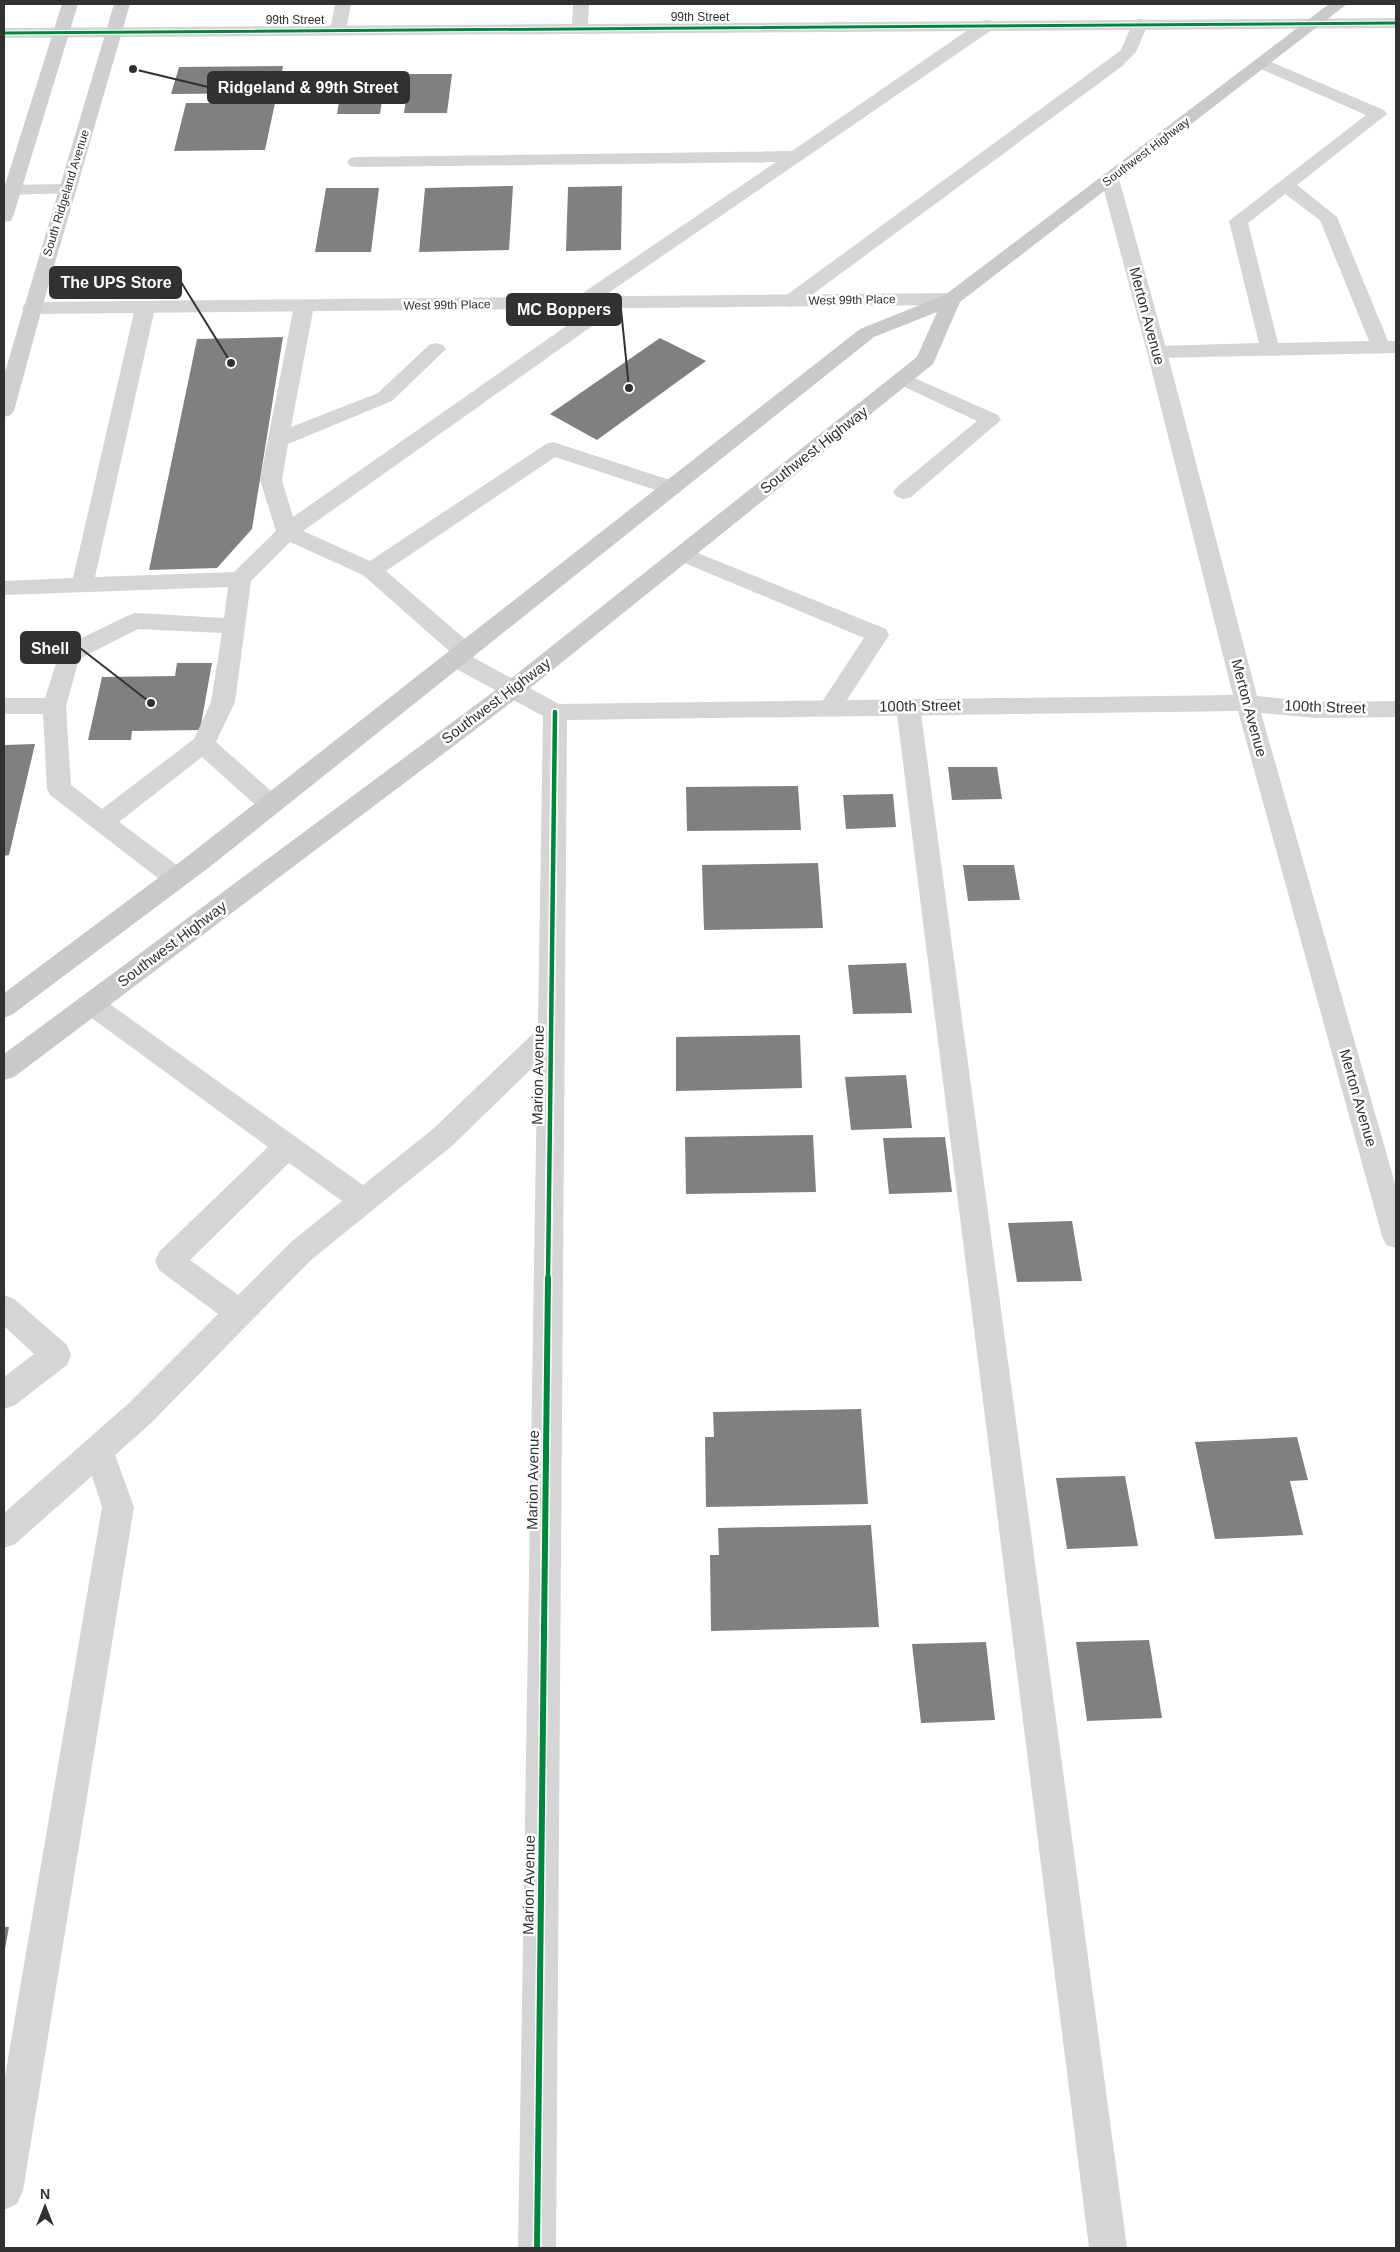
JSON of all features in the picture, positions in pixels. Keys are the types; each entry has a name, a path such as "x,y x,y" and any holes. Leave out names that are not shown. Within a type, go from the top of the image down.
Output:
{"main road":[{"path":"4,217 8,190 70,4"},
{"name":"South Ridgeland Avenue","path":"4,411 32,308 122,4"},
{"name":"Southwest Highway","path":"4,1007 15,987 176,878 461,656 867,333 952,300 1339,4"},
{"name":"Southwest Highway","path":"4,1069 512,690 904,379 926,360 952,300"}],"street":[{"path":"338,30 342,4"},
{"path":"580,28 581,4"},
{"name":"99th Street","path":"4,33 986,25 1068,18 1140,24 1396,23"},
{"path":"791,301 1128,52 1140,24"},
{"path":"581,303 986,25"},
{"path":"1262,63 1378,114 1238,221 1270,349"},
{"path":"356,162 797,156"},
{"name":"Merton Avenue","path":"1110,179 1157,352 1247,703 1396,1236"},
{"path":"1157,352 1389,348 1328,217 1285,185"},
{"path":"8,190 68,189"},
{"name":"West 99th Place","path":"32,308 952,300"},
{"path":"102,822 203,744 223,702 240,579 287,532 612,303"},
{"path":"287,532 272,480 304,306"},
{"path":"82,586 145,308"},
{"path":"279,440 385,396 436,350"},
{"path":"904,379 991,420 904,492"},
{"path":"371,570 553,449 672,488"},
{"name":"100th Street","path":"287,532 371,570 461,656 512,690 555,712 1247,703 1316,710 1396,709"},
{"path":"683,554 878,635 830,708"},
{"path":"4,588 240,579"},
{"path":"176,878 59,789 54,706 69,654 134,621 234,626"},
{"path":"4,706 54,706"},
{"path":"908,706 1108,2248"},
{"name":"Marion Avenue","path":"537,2248 555,712"},
{"path":"203,744 271,805"},
{"path":"91,1004 364,1201"},
{"path":"4,1533 140,1413 301,1251 443,1137 551,1033"},
{"path":"239,1313 169,1261 288,1146"},
{"path":"4,1308 56,1355 4,1395"},
{"path":"4,2191 118,1507 98,1450"}],"building":[{"path":"283,66 278,93 171,94 179,67"},
{"path":"410,74 452,74 447,113 404,113"},
{"path":"344,75 386,75 380,114 337,114"},
{"path":"186,103 275,103 265,150 174,151"},
{"path":"513,186 509,250 419,252 425,188"},
{"path":"622,186 621,250 566,251 568,187"},
{"path":"326,188 379,188 371,252 315,252"},
{"path":"283,337 252,529 217,568 149,570 197,339"},
{"path":"660,338 706,361 597,440 550,414"},
{"path":"177,663 212,663 200,730 132,731 131,740 88,740 102,677 175,676"},
{"path":"35,744 9,855 4,856 4,745"},
{"path":"948,767 997,767 1002,799 952,800"},
{"path":"798,786 801,830 687,831 686,787"},
{"path":"893,794 896,827 846,829 843,795"},
{"path":"818,863 823,928 704,930 702,865"},
{"path":"963,865 1014,865 1020,900 968,901"},
{"path":"906,963 912,1013 853,1014 848,965"},
{"path":"800,1035 802,1088 676,1091 676,1037"},
{"path":"906,1075 912,1128 851,1130 845,1077"},
{"path":"813,1135 816,1192 686,1194 685,1137"},
{"path":"945,1137 952,1192 889,1194 883,1138"},
{"path":"1072,1221 1082,1281 1017,1282 1008,1223"},
{"path":"861,1409 868,1504 706,1507 705,1437 714,1437 713,1412"},
{"path":"1297,1437 1308,1480 1290,1481 1303,1535 1215,1539 1195,1442"},
{"path":"1125,1476 1138,1546 1067,1549 1056,1478"},
{"path":"871,1525 879,1627 711,1631 710,1555 719,1555 718,1528"},
{"path":"1149,1640 1162,1718 1087,1721 1076,1642"},
{"path":"986,1642 995,1720 921,1723 912,1644"},
{"path":"4,1927 9,1927 5,1949 4,1949"}],"cycle path":[{"path":"4,33 1396,23"},
{"path":"537,2248 555,712"}],"place":[{"name":"Ridgeland & 99th Street","path":"133,69"},
{"name":"The UPS Store","path":"231,363"},
{"name":"MC Boppers","path":"629,388"},
{"name":"Shell","path":"151,703"}]}
